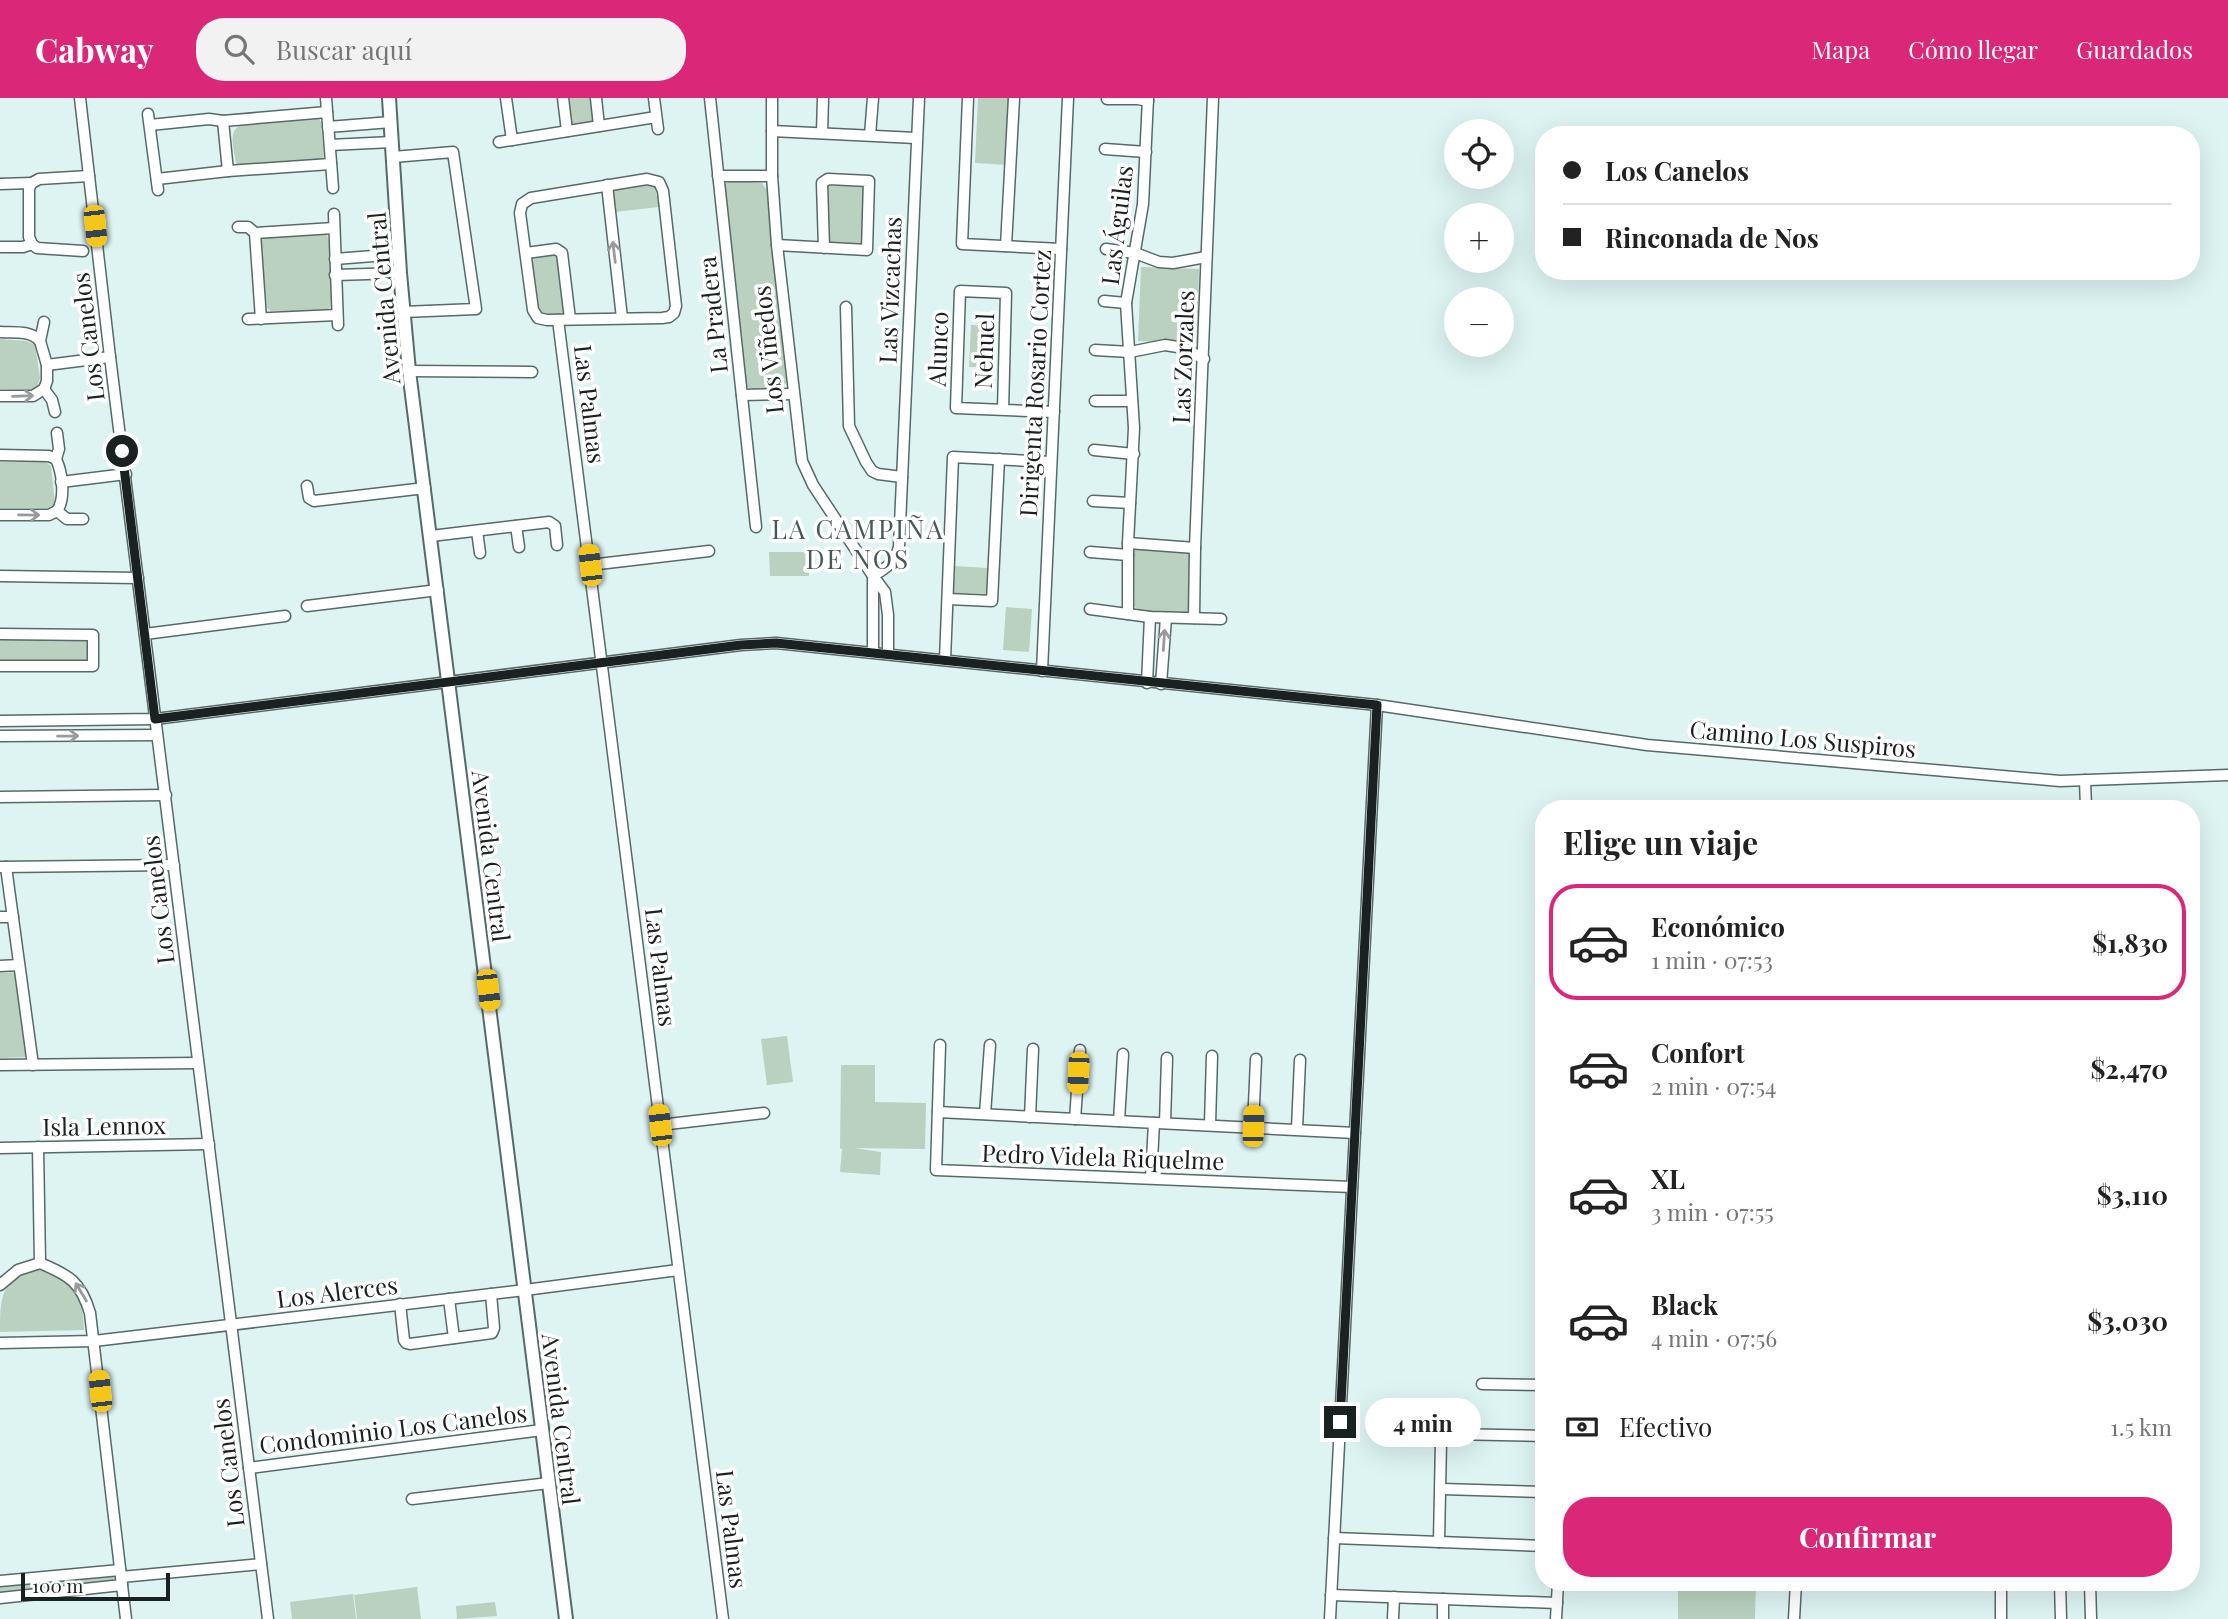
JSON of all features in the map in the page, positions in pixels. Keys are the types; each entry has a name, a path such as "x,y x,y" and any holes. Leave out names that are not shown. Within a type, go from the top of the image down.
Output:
{"street":[{"name":"Los Canelos","path":"80,98 268,1619"},
{"path":"326,98 333,188"},
{"name":"Avenida Central","path":"389,98 409,371 566,1619"},
{"path":"506,98 512,140"},
{"path":"563,98 567,131"},
{"path":"596,98 599,126"},
{"path":"654,98 658,129"},
{"name":"La Pradera","path":"710,98 756,527"},
{"name":"Los Viñedos","path":"772,98 772,176 777,245 802,461 809,477 885,592 888,600 888,653"},
{"path":"822,133 823,98"},
{"path":"870,135 873,98"},
{"name":"Las Vizcachas","path":"873,576 890,566 897,558 919,98"},
{"path":"968,98 962,244 1061,248"},
{"path":"1006,246 1014,98"},
{"name":"Dirigenta Rosario Cortez","path":"1042,671 1068,98"},
{"name":"Las Zorzales","path":"1194,618 1213,98"},
{"name":"Las Águilas","path":"1107,99 1148,100 1143,204 1126,303 1134,454 1128,543 1128,614"},
{"path":"327,112 223,121 149,120 157,185 228,171 331,164"},
{"path":"499,142 656,117"},
{"path":"223,121 228,171"},
{"path":"328,127 391,122"},
{"path":"772,131 916,138"},
{"path":"330,145 392,142"},
{"name":"Las Águilas","path":"1105,149 1146,152"},
{"path":"393,157 453,152 476,309 403,312"},
{"path":"0,184 89,176"},
{"path":"718,176 772,176"},
{"path":"653,178 660,183 664,194 675,311 669,317 542,319 535,313 520,214 525,201 607,185 653,178"},
{"path":"777,245 867,250 869,181 828,179 821,183 824,247"},
{"path":"32,183 29,188 29,237 32,244"},
{"path":"607,185 622,318"},
{"path":"248,319 338,320 334,214"},
{"path":"238,227 248,227 255,233 334,228"},
{"path":"255,233 261,319"},
{"name":"Los Canelos","path":"0,247 23,247 32,244 37,248 83,251"},
{"name":"Las Palmas","path":"526,253 555,249 562,253 564,320 590,565 723,1619"},
{"path":"1106,249 1135,253 1173,264 1206,257"},
{"path":"335,259 399,254"},
{"path":"335,275 400,273"},
{"name":"Nehuel","path":"960,290 1006,293 1003,410"},
{"name":"Alunco","path":"960,290 956,408 1003,410"},
{"name":"Las Águilas","path":"1104,301 1126,303"},
{"path":"846,307 849,426 872,471 902,477"},
{"path":"0,396 33,396 44,389 47,365 40,341 44,322"},
{"path":"0,332 28,334 40,341"},
{"path":"1095,350 1130,352 1165,345 1184,348 1204,359"},
{"path":"47,365 110,357"},
{"path":"409,371 532,372"},
{"path":"44,389 52,400 55,412"},
{"path":"742,395 793,394"},
{"path":"1095,401 1132,401"},
{"path":"1003,410 1054,412"},
{"path":"0,515 49,515 57,511 62,500 56,459 59,450 57,433"},
{"path":"1094,450 1134,454"},
{"path":"0,455 49,456 56,459"},
{"path":"945,660 953,457 1051,462"},
{"path":"948,599 992,601 999,459"},
{"path":"61,482 126,474"},
{"path":"307,486 309,498 314,501 425,488"},
{"path":"1093,501 1130,503"},
{"path":"57,511 67,519 83,519"},
{"path":"431,536 553,523 557,545"},
{"path":"516,526 519,547"},
{"path":"477,531 480,553"},
{"path":"1128,543 1195,548"},
{"path":"590,565 709,551"},
{"path":"1090,552 1128,555"},
{"path":"0,576 138,578"},
{"path":"873,576 873,652"},
{"path":"307,606 438,590"},
{"path":"1090,608 1150,617 1220,619"},
{"path":"145,634 285,616"},
{"path":"1147,683 1150,617"},
{"path":"1161,684 1166,618"},
{"path":"0,634 93,635 93,666 0,666"},
{"name":"Camino Los Suspiros","path":"0,721 155,719 758,643 793,643 1147,683 1377,705 1647,745 2060,781 2228,775"},
{"path":"1330,1619 1377,705"},
{"path":"0,736 158,735"},
{"path":"2085,780 2086,800"},
{"path":"0,797 166,795"},
{"path":"33,1065 13,917 3,867 174,865"},
{"path":"0,918 13,917"},
{"path":"0,966 19,965"},
{"path":"940,1045 938,1112 1355,1133"},
{"path":"985,1114 990,1045"},
{"path":"1030,1116 1033,1049"},
{"path":"1075,1119 1080,1050"},
{"path":"1119,1121 1123,1054"},
{"path":"1210,1124 1212,1056"},
{"path":"1151,1178 1167,1058"},
{"path":"1253,1126 1256,1059"},
{"path":"1297,1129 1300,1060"},
{"path":"0,1065 198,1063"},
{"name":"Pedro Videla Riquelme","path":"938,1112 936,1170 1352,1187"},
{"path":"660,1125 764,1114"},
{"name":"Isla Lennox","path":"0,1148 209,1144"},
{"path":"38,1147 40,1263"},
{"path":"0,1285 18,1270 40,1263 66,1275 76,1282 84,1293 94,1340 126,1619"},
{"name":"Los Alerces","path":"0,1343 94,1340 678,1270"},
{"path":"400,1304 406,1343 454,1338 493,1332 491,1294"},
{"path":"449,1299 454,1338"},
{"path":"1482,1384 1535,1385"},
{"name":"Condominio Los Canelos","path":"249,1468 542,1430"},
{"path":"1439,1542 1441,1441 1444,1436 1535,1436"},
{"path":"412,1499 549,1483"},
{"path":"1442,1489 1535,1492"},
{"path":"1334,1538 1535,1546"},
{"path":"0,1581 121,1577 261,1564"},
{"path":"0,1598 121,1577"},
{"path":"1556,1619 1558,1591"},
{"path":"1794,1619 1796,1591"},
{"path":"2001,1591 2001,1619"},
{"path":"2060,1591 2061,1619"},
{"path":"2090,1591 2091,1619"},
{"path":"1331,1595 1557,1602"},
{"path":"1393,1619 1394,1597"},
{"path":"1443,1599 1443,1619"}],"green space":[{"path":"565,98 592,98 594,118 591,123 571,126"},
{"path":"978,98 1011,98 1008,165 975,163"},
{"path":"318,117 321,122 324,157 320,161 240,167 236,163 233,136 241,125"},
{"path":"731,180 762,183 768,192 787,382 781,388 753,389 744,386 724,185"},
{"path":"649,184 655,188 659,207 615,212 612,190"},
{"path":"826,186 863,186 864,243 826,243"},
{"path":"322,233 327,235 329,241 332,305 326,311 270,311 267,308 261,242 263,238"},
{"path":"558,254 565,314 542,314 538,308 532,260 536,256"},
{"path":"1141,267 1199,269 1197,343 1138,341"},
{"path":"971,325 996,326 995,367 969,367"},
{"path":"0,339 27,341 35,345 40,378 37,388 0,389"},
{"path":"0,462 46,462 51,466 55,504 50,508 0,508"},
{"path":"1134,548 1189,552 1186,613 1142,612 1135,607"},
{"path":"769,552 809,552 809,576 770,576"},
{"path":"954,566 988,568 987,594 953,593"},
{"path":"1006,607 1032,609 1029,652 1003,650"},
{"path":"0,637 87,637 91,645 91,658 83,662 0,662"},
{"path":"17,972 28,1057 0,1058 0,973"},
{"path":"787,1036 793,1082 767,1085 761,1039"},
{"path":"841,1065 875,1065 875,1102 926,1103 925,1149 854,1148 881,1152 880,1175 840,1172"},
{"path":"33,1269 58,1275 74,1287 81,1305 84,1330 0,1332 2,1301 8,1285 22,1273"},
{"path":"113,1575 114,1581 0,1593 0,1585"},
{"path":"417,1587 421,1619 357,1619 354,1595"},
{"path":"1678,1591 1756,1591 1755,1619 1678,1619"},
{"path":"353,1594 356,1619 292,1619 290,1602"},
{"path":"495,1602 497,1616 457,1619 456,1606"}],"district":[{"name":"LA CAMPIÑA DE NOS","path":"858,543"}],"route":[{"path":"122,451 155,719 758,643 793,643 1147,683 1377,705 1340,1422"}]}
